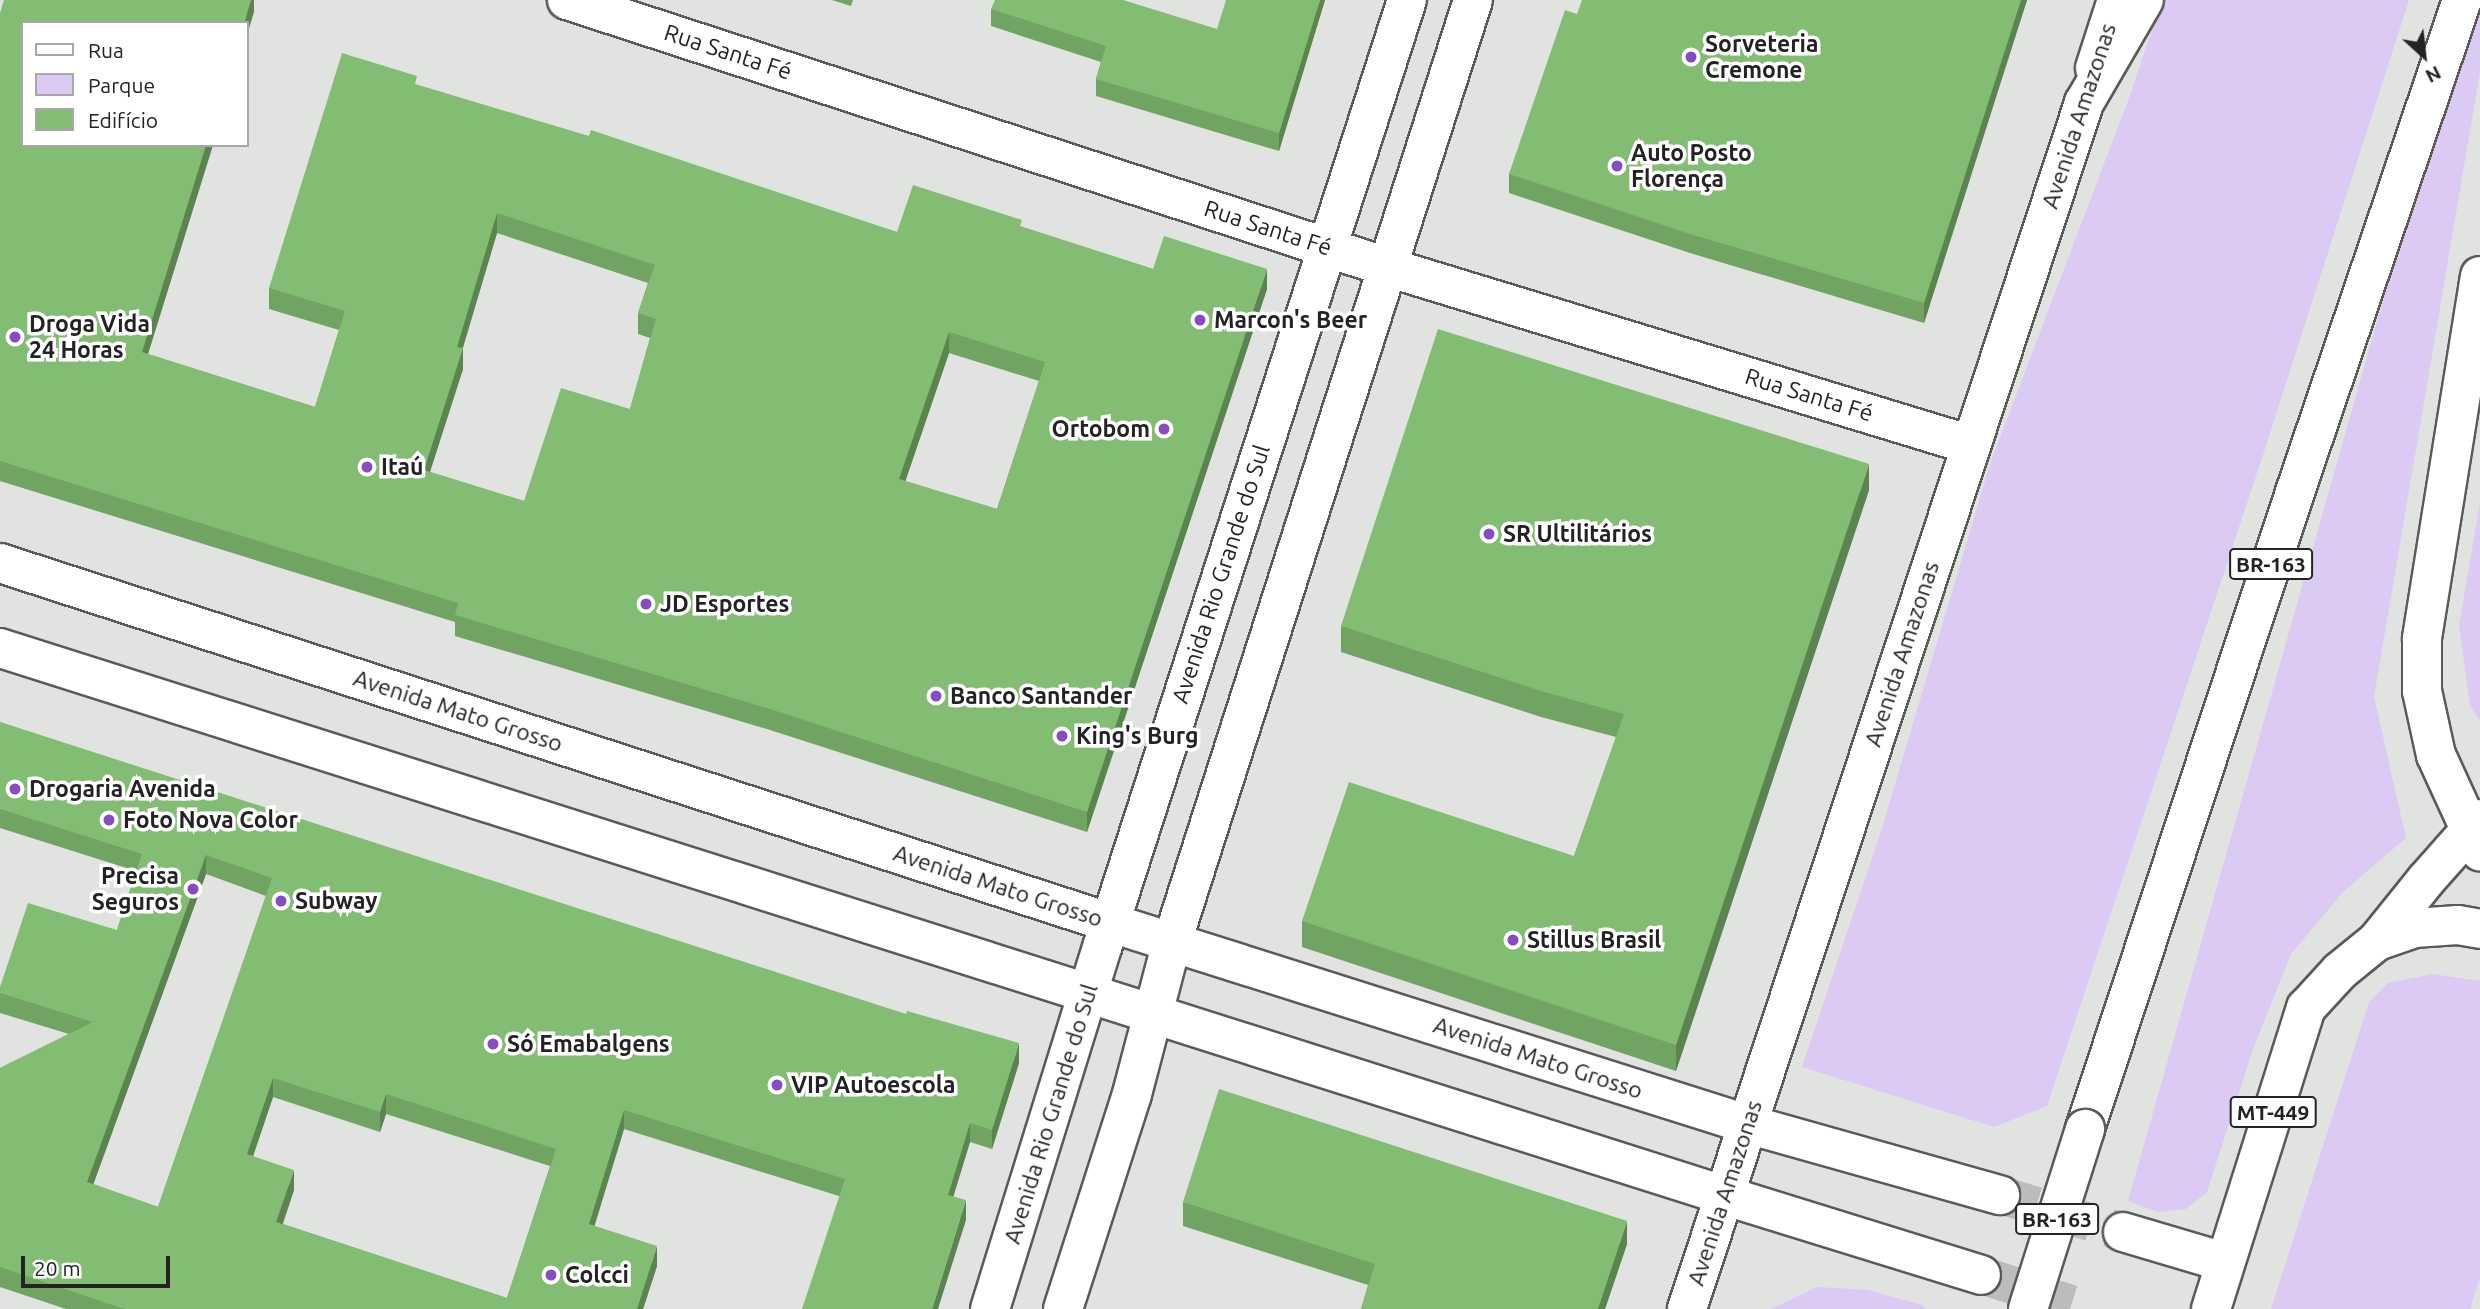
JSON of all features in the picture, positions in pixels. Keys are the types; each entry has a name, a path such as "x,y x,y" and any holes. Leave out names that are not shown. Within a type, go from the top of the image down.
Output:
{"main road":[{"name":"Rua Santa Fé","path":"567,0 1387,267 1971,444"},
{"name":"Avenida Rio Grande do Sul","path":"990,1309 1325,246 1407,0"},
{"path":"1063,1309 1132,1094 1172,942 1473,0"},
{"name":"Avenida Amazonas","path":"1687,1309 2117,0"},
{"path":"2084,103 2144,0"},
{"name":"BR-163","path":"2028,1309 2295,492 2462,0"},
{"path":"2377,941 2476,833 2437,755 2427,723 2422,691 2422,639 2480,276"},
{"name":"Avenida Mato Grosso","path":"0,563 1111,923 1747,1124 2000,1195"},
{"path":"0,648 1981,1275"},
{"name":"MT-449","path":"2211,1309 2306,1008 2340,971 2377,941 2414,928 2458,925 2480,929"},
{"path":"2123,1232 2224,1262"}],"green space":[{"path":"2162,0 2409,0 2263,455 2047,1106 1994,1127 1802,1067 1882,828 1990,464 2129,98"},
{"path":"2468,0 2480,0 2480,72 2374,697 2406,838 2343,892 2291,954 2253,1049 2207,1192 2186,1209 2158,1212 2128,1201"},
{"path":"2480,503 2480,721 2470,706 2459,625"},
{"path":"2433,974 2480,981 2480,1277 2470,1309 2271,1309 2369,1002 2388,983"},
{"path":"1817,1287 1868,1290 1922,1305 1926,1309 1771,1309"}],"building":[{"path":"4,0 251,0 245,21 21,21 21,147 205,147 142,352 315,407 345,311 269,288 342,53 417,76 415,84 589,136 591,130 897,232 913,185 1022,220 1020,226 1153,269 1164,236 1267,269 1087,812 770,709 455,615 458,603 0,461 0,13","holes":["497,213 655,265 638,313 656,319 630,409 561,388 524,501 424,470 463,348 457,347","949,332 1045,362 997,509 899,479"]},
{"path":"995,0 1123,0 1217,29 1226,0 1320,0 1279,133 1096,79 1106,46 991,9"},
{"path":"1582,0 2021,0 1924,303 1690,234 1509,174 1565,10 1577,14"},
{"path":"1438,329 1869,464 1676,1045 1302,921 1349,782 1574,856 1624,714 1541,691 1341,626"},
{"path":"0,722 906,1014 907,1011 1019,1043 992,1130 970,1123 948,1195 966,1200 932,1309 802,1309 845,1179 624,1110 589,1224 657,1246 637,1309 124,1309 0,1267 0,1068 93,1022 0,993 28,903 117,930 142,854 0,809","holes":["206,855 272,878 158,1207 87,1182","273,1078 380,1112 386,1094 556,1149 507,1298 276,1222 294,1170 247,1154"]},
{"path":"1219,1089 1627,1221 1598,1309 1361,1309 1375,1264 1183,1202"}],"tunnel":[{"path":"2000,1195 2123,1232"},
{"path":"1981,1275 2086,1309"}],"place":[{"name":"Sorveteria Cremone","path":"1691,57"},
{"name":"Auto Posto Florença","path":"1617,166"},
{"name":"Marcon's Beer","path":"1200,320"},
{"name":"Droga Vida 24 Horas","path":"15,337"},
{"name":"Ortobom","path":"1164,429"},
{"name":"Itaú","path":"367,467"},
{"name":"SR Ultilitários","path":"1489,534"},
{"name":"JD Esportes","path":"646,604"},
{"name":"Banco Santander","path":"936,696"},
{"name":"King's Burg","path":"1062,736"},
{"name":"Drogaria Avenida","path":"15,789"},
{"name":"Foto Nova Color","path":"109,820"},
{"name":"Precisa Seguros","path":"193,889"},
{"name":"Subway","path":"281,901"},
{"name":"Stillus Brasil","path":"1513,940"},
{"name":"Só Emabalgens","path":"493,1044"},
{"name":"VIP Autoescola","path":"777,1085"},
{"name":"Colcci","path":"551,1275"}]}
